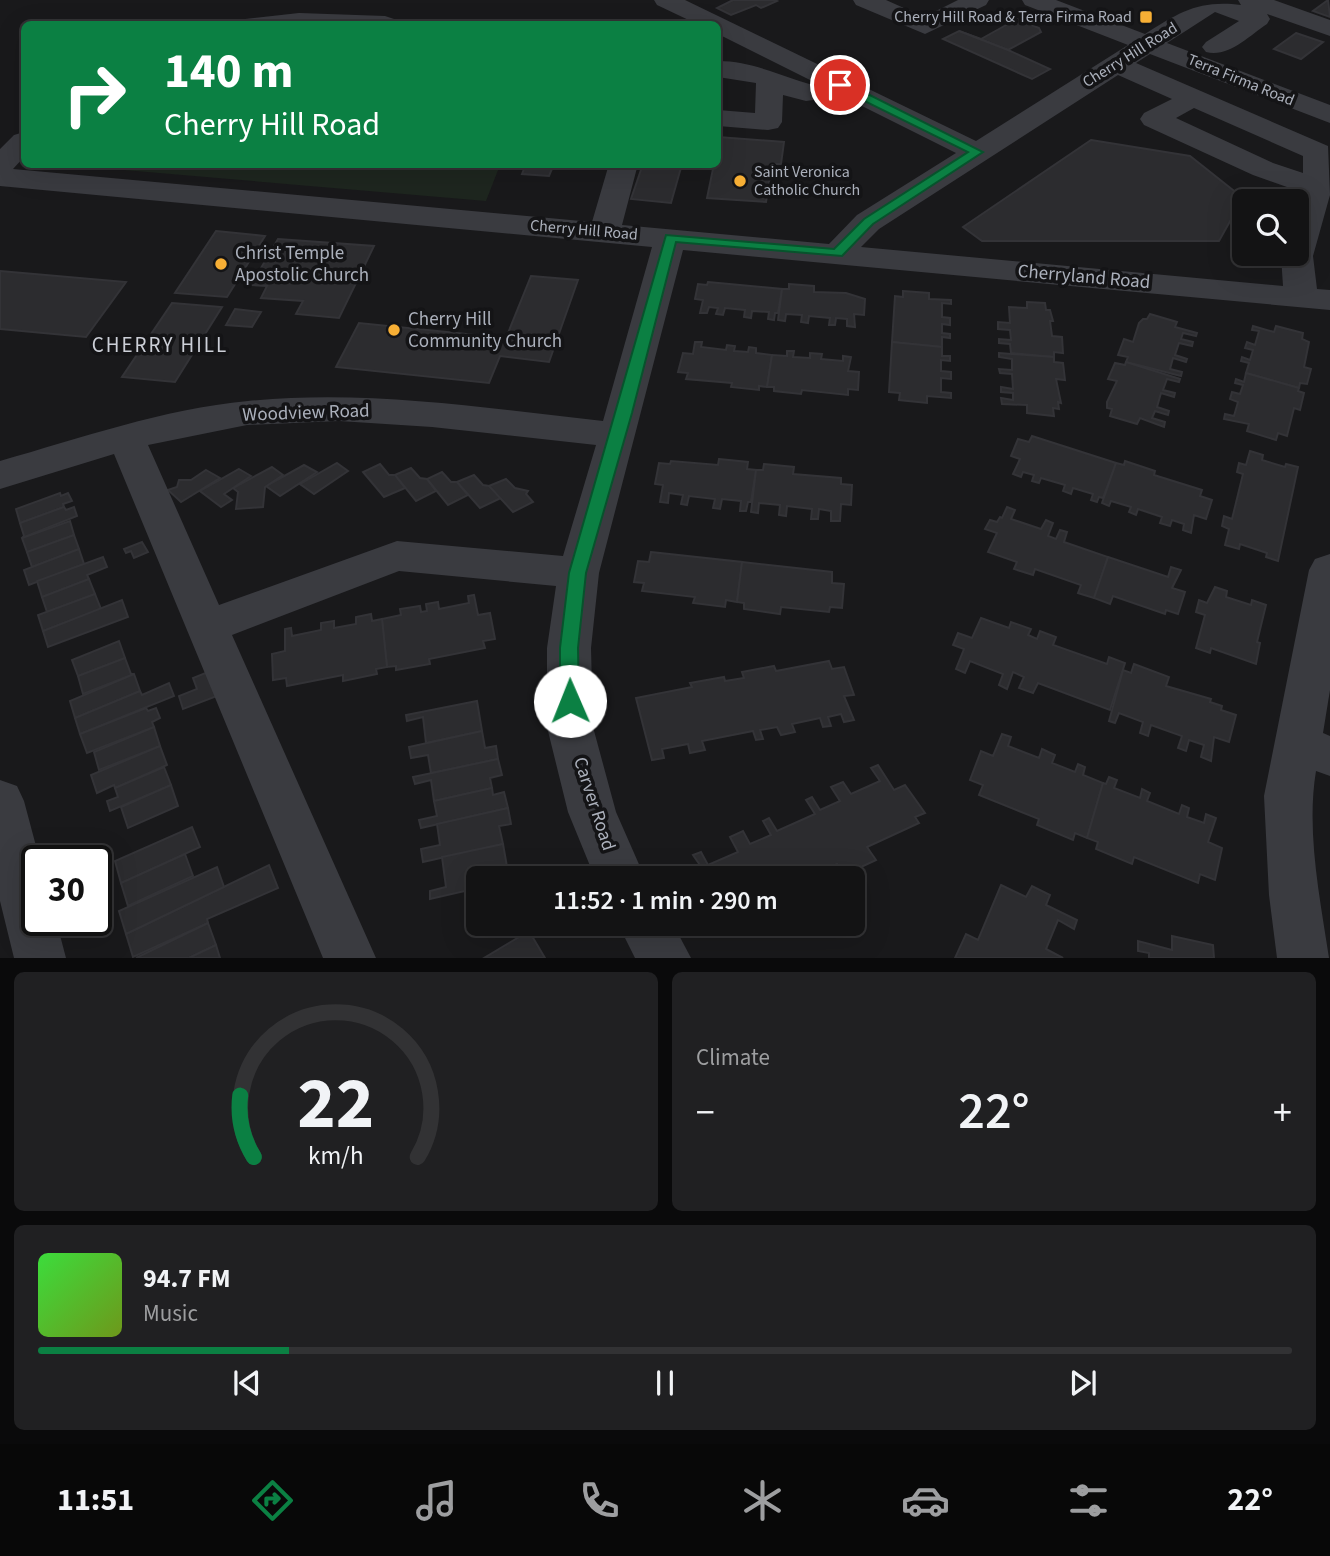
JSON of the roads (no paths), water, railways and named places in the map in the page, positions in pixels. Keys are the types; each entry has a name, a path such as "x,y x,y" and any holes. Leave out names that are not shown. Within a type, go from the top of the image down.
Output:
{"street":[{"path":"666,0 706,21"},
{"path":"865,0 925,26 977,0"},
{"name":"Terra Firma Road","path":"1034,0 1159,37 1330,115"},
{"path":"1250,0 1330,28"},
{"path":"1215,2 1258,19 1215,47"},
{"name":"Cherry Hill Road","path":"0,177 838,254 868,222 1215,2"},
{"path":"288,21 320,21"},
{"path":"721,29 977,152"},
{"path":"1159,37 1215,47 1262,65"},
{"path":"1116,64 1318,152 1317,187 1297,256 1316,299"},
{"path":"721,69 728,68 770,79 803,93 840,85"},
{"path":"721,118 768,122 770,79"},
{"path":"1193,98 1154,119 1263,169 1317,187"},
{"path":"0,166 21,144"},
{"path":"605,232 623,168"},
{"name":"Carver Road","path":"615,866 592,812 570,727 569,648 578,573 618,435 670,237"},
{"name":"Cherryland Road","path":"838,254 1316,299"},
{"name":"Woodview Road","path":"0,475 187,423 313,409 376,411 618,435"},
{"path":"127,440 350,957"},
{"path":"207,626 397,556 578,573"},
{"path":"1303,957 1294,895 1288,796 1313,750 1330,570"},
{"path":"0,801 40,957"},
{"path":"652,936 665,957"}],"place":[{"name":"Cherry Hill Road & Terra Firma Road","path":"1146,17"},
{"name":"Saint Veronica Catholic Church","path":"740,181"},
{"name":"Christ Temple Apostolic Church","path":"221,264"},
{"name":"Cherry Hill Community Church","path":"394,330"}],"district":[{"name":"CHERRY HILL","path":"160,345"}]}
